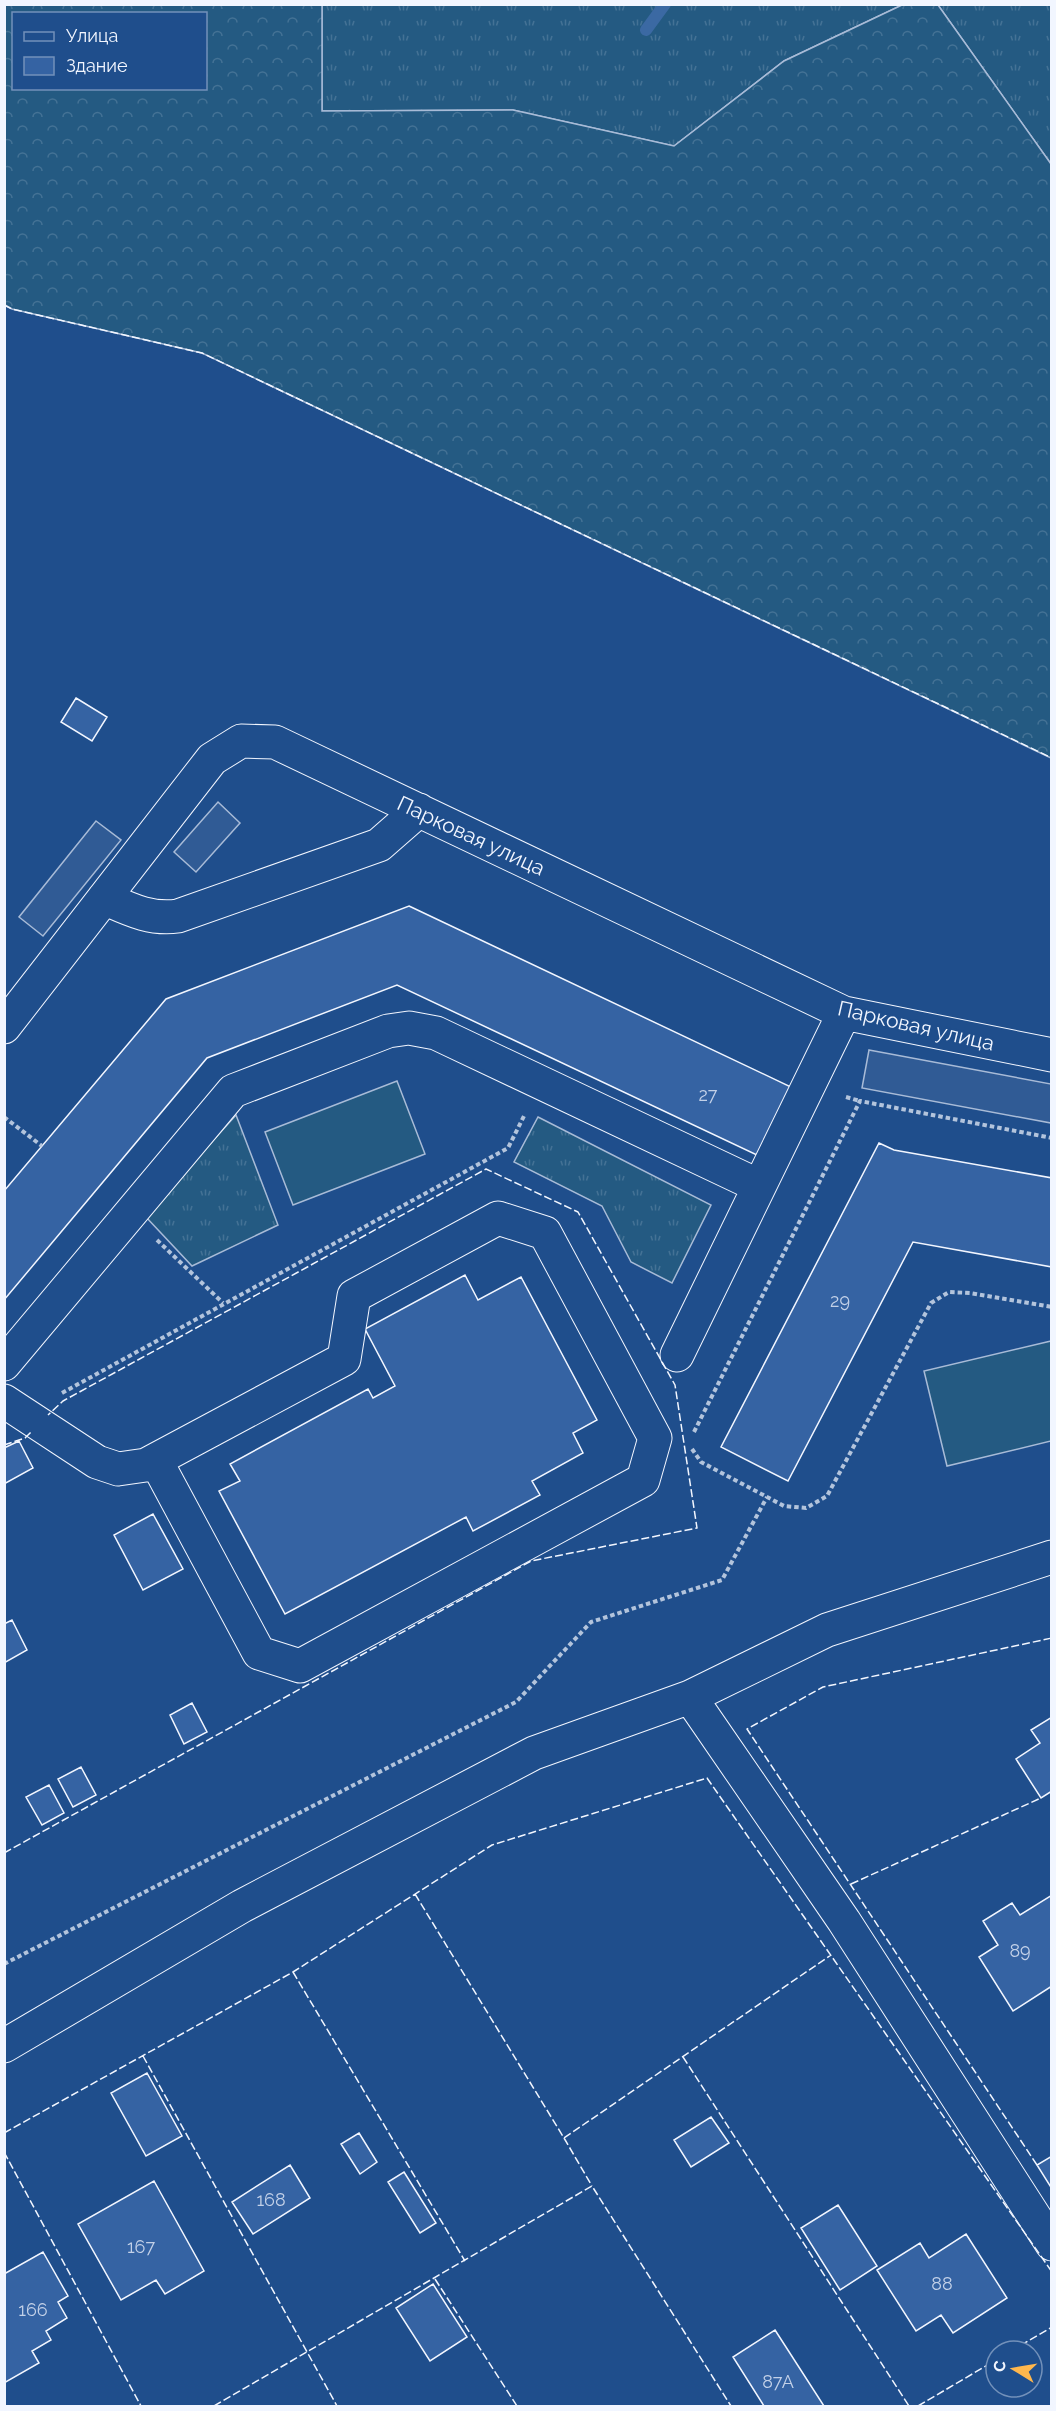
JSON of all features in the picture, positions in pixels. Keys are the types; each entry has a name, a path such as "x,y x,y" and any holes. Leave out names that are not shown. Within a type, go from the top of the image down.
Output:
{"street":[{"name":"Парковая улица","path":"4,1027 212,759 241,741 275,742 844,1013 1052,1055"},
{"path":"104,898 146,916 161,918 178,916 379,845 419,810"},
{"path":"677,1355 844,1013"},
{"path":"4,1364 131,1215 232,1091 388,1031 410,1028 436,1033 759,1186"},
{"path":"14,1407 97,1462 118,1469 146,1465 344,1359 354,1296 498,1218 546,1233 655,1438 643,1480 300,1666 259,1653 156,1461"},
{"path":"4,2046 242,1906 534,1753 690,1697 827,1630 1052,1557"},
{"path":"690,1697 844,1921 1052,2244"}],"path":[{"path":"14,1407 223,1304 508,1148 541,1083"},
{"path":"1052,1138 860,1101 695,1428 692,1448 701,1462 784,1506 806,1508 827,1496 931,1303 949,1292 1052,1307"},
{"path":"4,1117 42,1146"},
{"path":"131,1215 223,1304"},
{"path":"4,1964 516,1702 591,1622 722,1580 767,1497"}],"green space":[{"path":"5,4 322,5 322,111 513,110 674,146 784,61 902,5 938,5 1051,164 1051,758 202,353 12,309 5,305"},
{"path":"322,5 902,5 784,61 674,146 513,110 322,111"},
{"path":"938,5 1051,5 1051,164"},
{"path":"397,1081 425,1154 293,1205 265,1132"},
{"path":"236,1115 278,1225 192,1266 145,1216"},
{"path":"538,1117 711,1205 672,1283 631,1262 602,1206 514,1162"},
{"path":"1051,1341 1051,1441 947,1466 924,1371"}],"shaded area":[{"path":"218,802 240,823 196,872 174,852"},
{"path":"96,821 121,840 43,936 19,917"},
{"path":"869,1050 1051,1084 1051,1123 862,1088"}],"building":[{"path":"76,698 107,717 92,741 61,722"},
{"path":"409,906 791,1087 759,1156 397,985 207,1058 4,1300 4,1191 166,999"},
{"path":"879,1143 894,1150 1052,1178 1052,1267 913,1242 788,1481 721,1447"},
{"path":"465,1275 478,1300 521,1277 597,1420 573,1433 583,1453 532,1481 540,1495 473,1531 466,1517 285,1614 219,1491 240,1481 230,1464 368,1389 373,1398 395,1386 365,1329"},
{"path":"19,1441 33,1468 4,1484 4,1448"},
{"path":"153,1514 183,1569 143,1590 114,1535"},
{"path":"12,1620 27,1650 4,1663 4,1624"},
{"path":"192,1703 207,1732 184,1744 170,1715"},
{"path":"1052,1717 1052,1791 1041,1798 1016,1759 1040,1743 1031,1730"},
{"path":"81,1767 96,1795 73,1807 58,1779"},
{"path":"49,1785 64,1813 42,1825 26,1797"},
{"path":"1052,1895 1052,1986 1013,2011 979,1957 998,1945 983,1921 1012,1903 1020,1915"},
{"path":"147,2073 182,2136 146,2156 111,2093"},
{"path":"711,2117 729,2143 691,2167 674,2140"},
{"path":"359,2133 377,2162 360,2174 341,2144"},
{"path":"1052,2156 1052,2189 1037,2165"},
{"path":"290,2165 310,2198 253,2234 232,2202"},
{"path":"404,2172 436,2223 420,2233 388,2182"},
{"path":"154,2181 204,2271 165,2294 156,2280 121,2300 78,2224"},
{"path":"838,2205 877,2266 840,2290 801,2228"},
{"path":"966,2234 1007,2298 953,2333 941,2315 916,2331 877,2270 920,2243 929,2258"},
{"path":"43,2252 68,2296 58,2302 67,2318 46,2331 51,2340 32,2351 39,2363 4,2383 4,2274"},
{"path":"433,2284 467,2337 430,2361 396,2308"},
{"path":"775,2330 824,2406 764,2406 733,2357"}],"waterway":[{"path":"646,30 665,4"}],"fence":[{"path":"4,305 12,309 202,353 1052,758"},
{"path":"4,1853 531,1561 697,1528 675,1385 578,1212 486,1169 63,1401 48,1415"},
{"path":"4,1445 25,1438 31,1432"},
{"path":"1037,2165 747,1729 823,1687 1052,1638"},
{"path":"4,2133 293,1972 492,1845 707,1778 1052,2272"},
{"path":"851,1884 1041,1798"},
{"path":"415,1894 564,2138 831,1955"},
{"path":"293,1972 465,2261"},
{"path":"143,2056 337,2406"},
{"path":"683,2057 909,2406"},
{"path":"564,2138 592,2186"},
{"path":"4,2152 141,2406"},
{"path":"214,2406 592,2186 731,2406"},
{"path":"435,2279 517,2406"},
{"path":"1032,2339 1052,2327"},
{"path":"918,2406 984,2367"}]}
